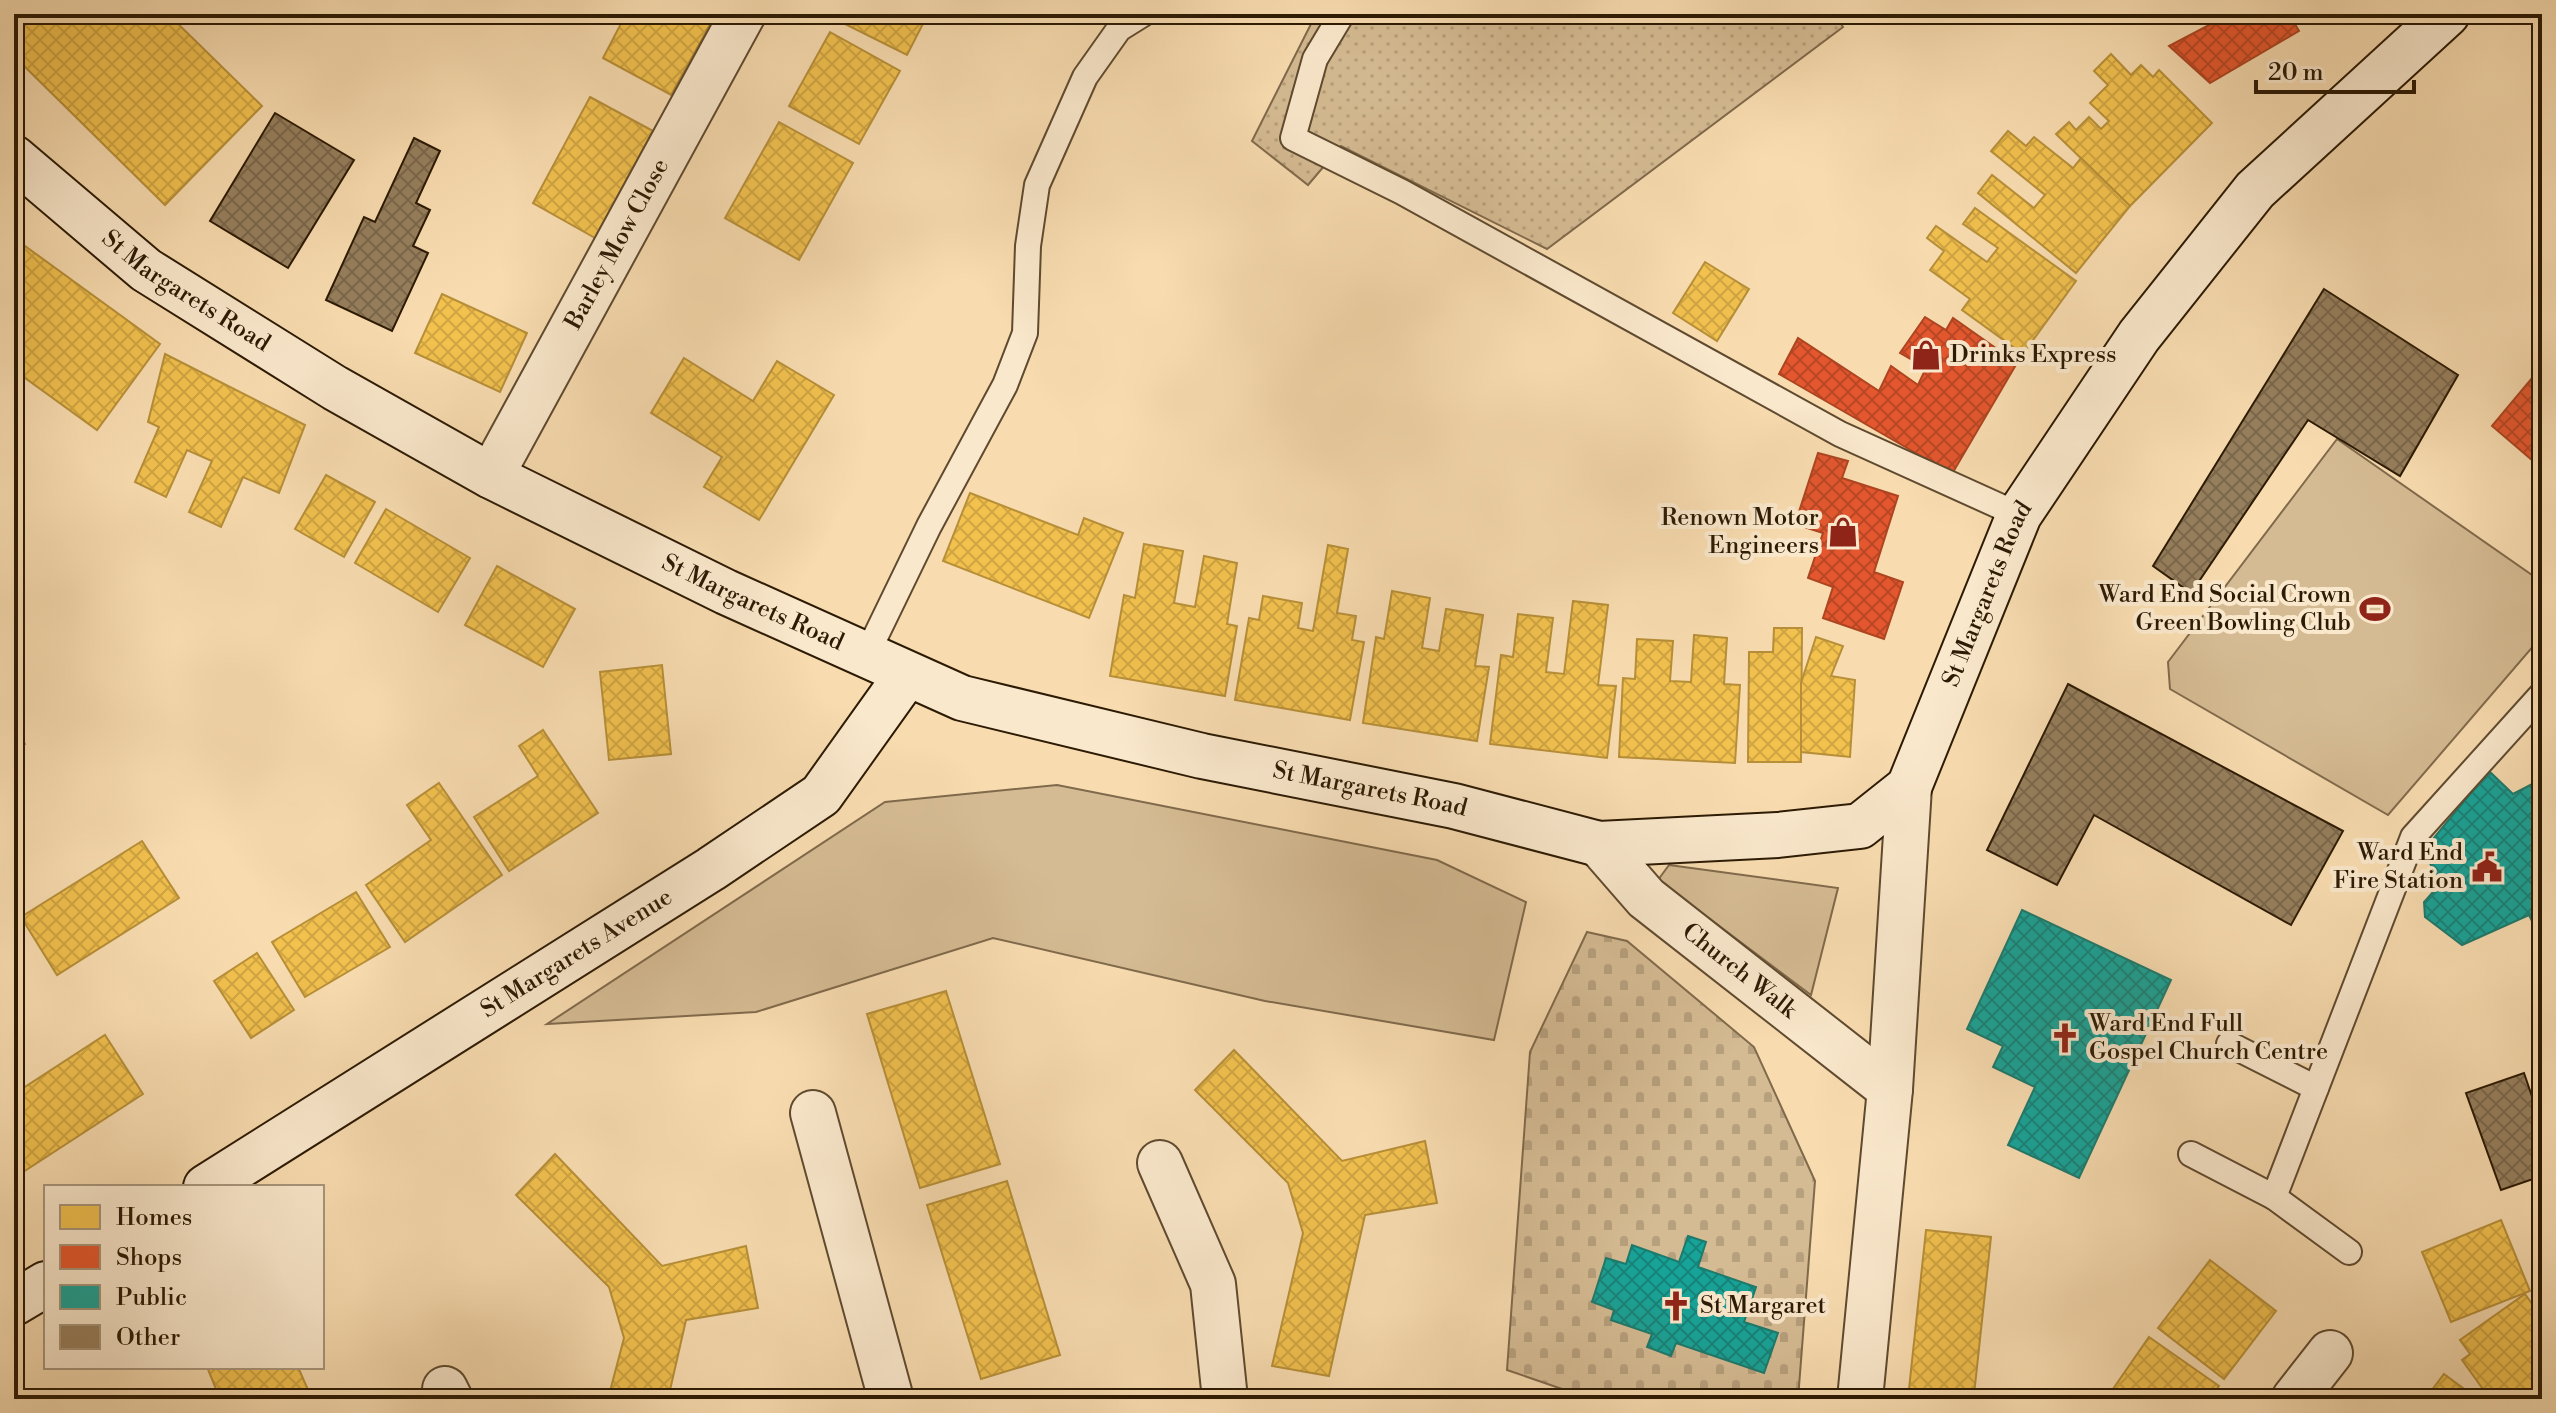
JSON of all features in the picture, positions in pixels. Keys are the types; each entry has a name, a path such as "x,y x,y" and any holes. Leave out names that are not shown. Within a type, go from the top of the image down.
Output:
{"street":[{"name":"Barley Mow Close","path":"491,476 743,14"},
{"name":"St Margarets Road","path":"14,158 146,270 335,388 491,476 865,658 962,698 1202,756 1454,806 1599,844 1778,835 1860,826 1909,787 2019,515 2139,336 2255,190 2447,14"},
{"name":"St Margarets Avenue","path":"209,1185 711,869 821,795 906,676"},
{"path":"1860,1399 1890,1089 1909,787"},
{"name":"Church Walk","path":"1599,844 1646,898 1890,1089"},
{"path":"813,1113 891,1399"},
{"path":"1160,1163 1213,1284 1225,1399"},
{"path":"14,1303 44,1285"},
{"path":"2294,1399 2330,1353"}],"lane":[{"path":"865,658 929,526 1005,385 1025,333 1028,246 1037,185 1085,77 1119,29 1143,14"},
{"path":"1342,14 1315,59 1293,138 1402,192 1840,434 2019,515"},
{"path":"2274,1197 2413,837 2542,694"},
{"path":"2229,1044 2316,1088"},
{"path":"2191,1154 2274,1197 2349,1252"}],"green space":[{"path":"1316,14 1834,14 1843,27 1547,249 1341,146 1308,185 1252,141"},
{"name":"Ward End Social Crown Green Bowling Club","path":"2337,439 2542,582 2542,636 2388,815 2170,689 2168,662"},
{"path":"1057,785 1437,860 1526,902 1494,1040 1265,1001 993,938 756,1012 547,1024 885,802"},
{"path":"1669,865 1838,888 1811,995 1658,880"},
{"path":"1587,932 1627,941 1754,1047 1815,1181 1798,1399 1591,1399 1507,1370 1530,1052"}],"building: Homes":[{"path":"14,14 168,14 262,106 165,205 14,56"},
{"path":"626,14 700,14 712,21 671,95 603,58"},
{"path":"845,14 928,14 907,55 841,22"},
{"path":"830,32 900,71 859,144 789,106"},
{"path":"2111,54 2131,75 2141,65 2153,77 2159,70 2212,123 2130,206 2056,134 2069,122 2076,130 2089,117 2101,129 2109,121 2090,103 2108,85 2094,71"},
{"path":"590,97 653,131 595,238 533,203"},
{"path":"779,122 853,163 799,260 725,218"},
{"path":"2008,131 2026,146 2034,137 2073,168 2081,158 2130,206 2076,273 1978,193 1992,175 2034,208 2045,195 1991,151"},
{"path":"1975,208 2076,281 2023,354 1962,310 1970,299 1930,270 1944,251 1927,238 1936,226 1987,262 1998,248 1963,224"},
{"path":"14,238 160,344 97,430 14,370"},
{"path":"1705,262 1749,289 1717,341 1673,313"},
{"path":"442,294 527,333 500,392 415,353"},
{"path":"165,354 305,425 279,493 243,477 221,527 189,512 212,461 187,450 166,497 135,482 159,427 148,422"},
{"path":"684,358 753,401 777,361 834,395 759,520 704,487 722,457 651,413"},
{"path":"326,475 375,502 344,557 295,529"},
{"path":"970,493 1078,535 1084,518 1123,533 1089,618 943,561"},
{"path":"386,509 470,558 438,612 355,563"},
{"path":"1144,544 1183,551 1174,603 1195,607 1204,556 1237,563 1227,624 1237,626 1225,696 1110,676 1124,595 1135,598"},
{"path":"1328,545 1348,549 1337,613 1356,616 1352,640 1364,642 1350,720 1235,700 1249,618 1259,620 1263,596 1302,603 1298,628 1313,631"},
{"path":"497,566 575,609 543,667 465,625"},
{"path":"1392,591 1430,598 1422,648 1439,651 1446,609 1483,615 1475,666 1489,667 1477,741 1363,723 1376,637 1384,639"},
{"path":"1573,601 1608,605 1598,685 1616,686 1607,758 1490,744 1501,655 1513,657 1518,614 1553,618 1546,672 1564,674"},
{"path":"1774,628 1802,628 1801,762 1748,762 1749,652 1773,652"},
{"path":"1694,635 1727,638 1724,684 1740,685 1735,763 1619,757 1623,678 1635,679 1637,639 1673,641 1670,681 1691,682"},
{"path":"1816,637 1843,646 1831,676 1855,680 1850,757 1801,752 1801,683"},
{"path":"662,665 671,754 609,760 600,672"},
{"path":"14,728 25,744 14,751"},
{"path":"543,730 598,813 509,871 474,817 538,776 519,746"},
{"path":"439,783 502,875 405,942 366,885 431,840 407,805"},
{"path":"142,841 179,898 57,975 21,917"},
{"path":"356,892 390,947 305,997 272,942"},
{"path":"257,953 294,1010 251,1038 214,981"},
{"path":"946,991 1000,1164 920,1188 867,1014"},
{"path":"105,1035 143,1094 14,1178 14,1094"},
{"path":"1234,1050 1342,1161 1425,1141 1437,1203 1365,1215 1329,1376 1272,1366 1303,1233 1288,1183 1195,1090"},
{"path":"555,1154 662,1266 746,1246 758,1308 686,1320 668,1399 608,1399 624,1338 609,1287 516,1195"},
{"path":"1007,1181 1060,1355 981,1379 927,1205"},
{"path":"2501,1220 2530,1291 2451,1322 2422,1252"},
{"path":"1926,1230 1991,1237 1974,1395 1909,1389"},
{"path":"2210,1260 2276,1311 2224,1379 2158,1328"},
{"path":"2525,1294 2542,1318 2542,1389 2529,1399 2490,1399 2462,1360 2470,1354 2460,1340"},
{"path":"2149,1337 2219,1386 2210,1399 2106,1399"},
{"path":"208,1369 299,1369 312,1399 220,1399"},
{"path":"2444,1374 2478,1399 2425,1399"}],"building: Shops":[{"path":"2230,14 2289,14 2299,31 2210,83 2169,46"},
{"path":"1925,317 1946,330 1953,318 2017,363 1952,474 1779,374 1798,338 1879,391 1891,366 1918,385 1926,368 1900,353"},
{"path":"2542,366 2542,449 2532,460 2492,426"},
{"path":"1818,453 1848,461 1842,478 1898,496 1874,572 1903,582 1884,639 1823,618 1833,587 1808,578 1823,533 1795,524"}],"building: Public":[{"name":"Ward End Fire Station","path":"2489,771 2513,794 2542,779 2542,941 2529,915 2462,945 2425,917 2424,902 2441,883 2423,851"},
{"name":"Ward End Full Gospel Church Centre","path":"2022,910 2171,980 2079,1178 2008,1145 2035,1087 1993,1067 2003,1046 1967,1029"},
{"name":"St Margaret","path":"1688,1236 1706,1242 1698,1267 1756,1287 1744,1322 1778,1333 1764,1373 1676,1343 1671,1356 1647,1347 1652,1334 1611,1320 1614,1310 1592,1302 1606,1258 1626,1264 1632,1245 1679,1262"}],"building: Other":[{"path":"275,113 354,160 288,268 210,221"},
{"path":"414,138 440,151 416,203 430,210 413,246 428,253 392,331 326,300 364,217 375,222"},
{"path":"2324,289 2458,375 2400,476 2308,420 2191,593 2153,566"},
{"path":"2068,684 2343,831 2291,925 2094,815 2057,885 1987,850"},
{"path":"2524,1073 2542,1126 2542,1176 2501,1190 2466,1093"}],"place":[{"name":"Drinks Express","path":"1926,355"},
{"name":"Renown Motor Engineers","path":"1843,532"},
{"name":"Ward End Social Crown Green Bowling Club","path":"2375,609"},
{"name":"Ward End Fire Station","path":"2487,867"},
{"name":"Ward End Full Gospel Church Centre","path":"2065,1038"},
{"name":"St Margaret","path":"1676,1306"}]}
